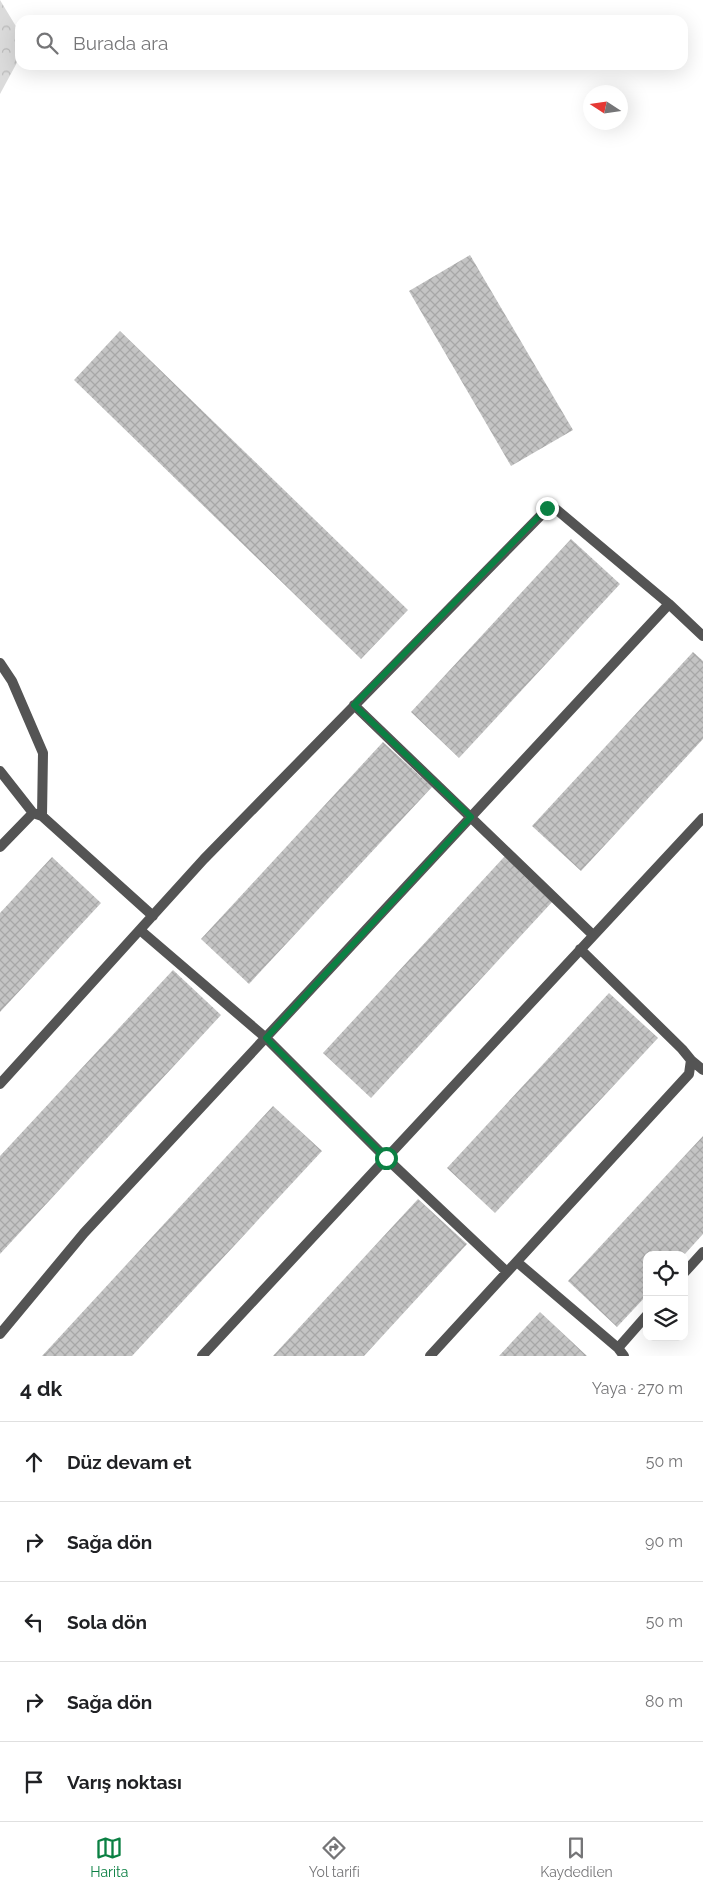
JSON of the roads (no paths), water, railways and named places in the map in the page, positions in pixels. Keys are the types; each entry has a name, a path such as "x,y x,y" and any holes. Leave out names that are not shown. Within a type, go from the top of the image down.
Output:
{"street":[{"path":"0,1084 204,859 551,505 669,604 703,636"},
{"path":"0,1334 84,1233 669,604"},
{"path":"0,663 12,681 43,753 38,814 0,847"},
{"path":"354,705 593,935"},
{"path":"0,771 38,814 152,916"},
{"path":"202,1356 703,818"},
{"path":"140,930 266,1038 386,1158 507,1272"},
{"path":"580,949 703,1070"},
{"path":"430,1356 689,1074 691,1060"},
{"path":"688,1269 703,1252"},
{"path":"517,1262 621,1352 643,1321"}]}
